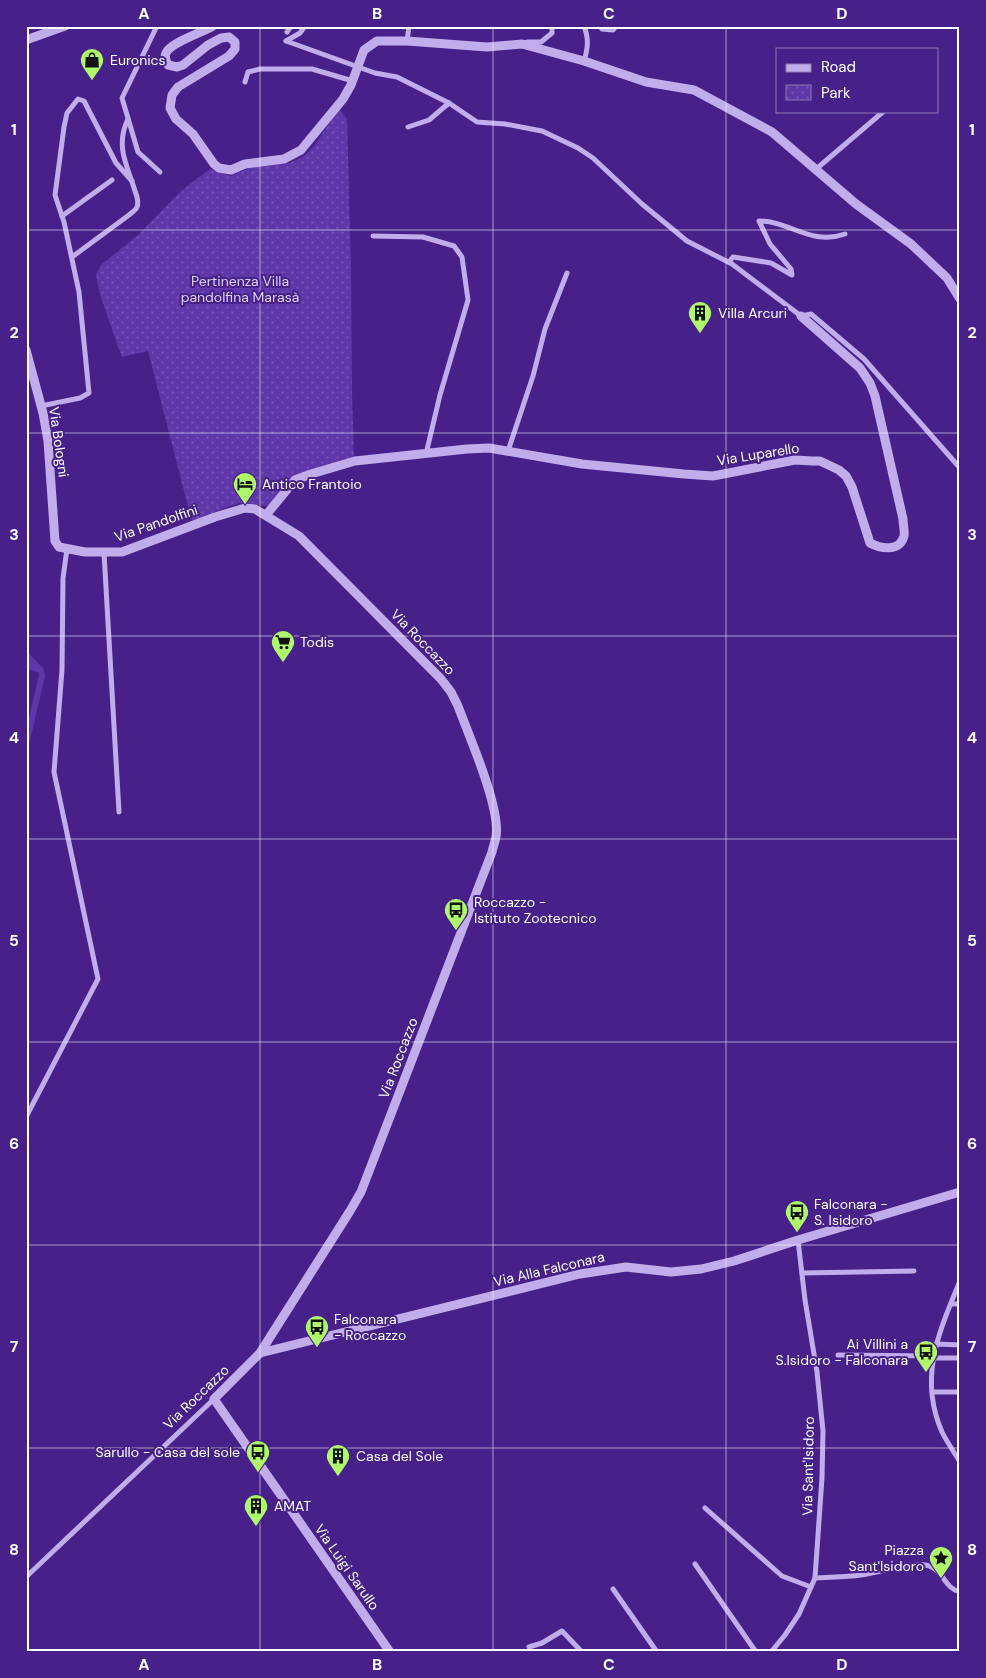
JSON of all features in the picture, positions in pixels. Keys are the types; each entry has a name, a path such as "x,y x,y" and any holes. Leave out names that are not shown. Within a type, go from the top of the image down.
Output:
{"street":[{"path":"26,40 65,26"},
{"path":"157,26 122,98 138,152 160,172"},
{"path":"213,26 173,46 166,52 165,57 168,65 177,67 182,65 221,38 229,37 235,42 235,49 229,56 178,87 172,95 170,102 172,114 193,134 210,159 219,168 231,170 246,164 284,159 301,150 342,99 353,81 364,50 378,41 407,41 487,47 522,44 541,42 552,33 552,26"},
{"path":"287,32 291,26"},
{"path":"305,26 300,33 286,41 376,73 397,77 450,103 477,122 505,124 542,131 578,148 593,158 642,204 687,241 729,262 801,316 811,314 864,359 960,468"},
{"path":"407,41 409,26"},
{"path":"584,26 587,34 588,48 584,61"},
{"path":"600,26 602,29 613,30 616,26"},
{"path":"522,44 584,61 646,82 694,90 772,132 814,170 856,204 911,244 947,278 960,299"},
{"path":"245,82 248,72 260,68 312,69 353,81"},
{"path":"41,406 80,398 89,393 82,309 72,257 55,195 58,162 67,113 78,99 84,101 116,163 132,181"},
{"path":"408,127 429,120 450,103"},
{"path":"814,170 883,112"},
{"path":"72,257 137,207 138,199 124,158 121,140 122,131 128,119"},
{"path":"62,216 112,180"},
{"path":"729,262 733,257 771,263 792,275 791,269 770,244 758,221 770,221 783,227 826,239 845,234"},
{"path":"373,236 423,237 454,246 462,257 468,300 440,395 426,454"},
{"path":"508,451 533,376 545,329 567,273"},
{"name":"Via Luparello","path":"266,515 296,480 310,474 355,461 426,454 489,448 582,464 713,476 795,460 820,461 839,470 852,487 870,542 887,548 896,546 902,541 904,534 903,519 875,396 870,382 860,368 801,316"},
{"name":"Via Bologni","path":"26,350 48,441 55,540 60,547 67,549"},
{"name":"Via Pandolfini","path":"67,549 104,553 122,552 190,526 245,508 255,509 266,515"},
{"name":"Via Roccazzo","path":"26,1577 260,1353 361,1192 496,836 496,820 491,797 458,706 451,692 425,663 299,536 266,515"},
{"path":"26,1117 98,979 54,772 62,670 63,578 67,549"},
{"path":"104,553 119,812"},
{"name":"Via Alla Falconara","path":"260,1353 580,1274 626,1268 671,1272 701,1270 960,1192"},
{"name":"Via Sant'Isidoro","path":"771,1652 799,1614 815,1578 822,1478 823,1431 817,1372 798,1240"},
{"path":"802,1272 914,1270"},
{"path":"960,1281 936,1344 931,1366 932,1392 937,1417 943,1434 960,1462"},
{"path":"951,1304 960,1304"},
{"path":"936,1344 960,1345"},
{"path":"838,1355 960,1358"},
{"path":"932,1392 960,1392"},
{"name":"Via Luigi Sarullo","path":"214,1399 390,1652"},
{"path":"706,1508 782,1576 811,1587"},
{"path":"695,1564 756,1652"},
{"path":"815,1578 860,1575 921,1564 937,1570 942,1574 944,1581 950,1588 960,1592"},
{"path":"614,1589 657,1652"},
{"path":"529,1646 542,1643 562,1631 582,1652"}],"green space":[{"name":"Pertinenza Villa pandolfina Marasà","path":"339,109 347,119 354,458 311,470 270,505 262,506 240,503 192,522 148,351 122,357 100,294 96,275 101,265 138,235 181,191 210,169 231,176 250,168 289,163 303,157 314,146"},
{"path":"26,651 43,668 45,676 26,757 26,730 39,675 38,672 26,669"}],"place":[{"name":"Euronics","path":"92,81"},
{"name":"Villa Arcuri","path":"700,334"},
{"name":"Antico Frantoio","path":"245,505"},
{"name":"Todis","path":"283,663"},
{"name":"Roccazzo - Istituto Zootecnico","path":"456,931"},
{"name":"Falconara - S. Isidoro","path":"797,1233"},
{"name":"Falconara - Roccazzo","path":"317,1348"},
{"name":"Ai Villini a S.Isidoro - Falconara","path":"926,1373"},
{"name":"Sarullo - Casa del sole","path":"258,1473"},
{"name":"Casa del Sole","path":"338,1477"},
{"name":"AMAT","path":"256,1527"},
{"name":"Piazza Sant'Isidoro","path":"941,1579"}]}
